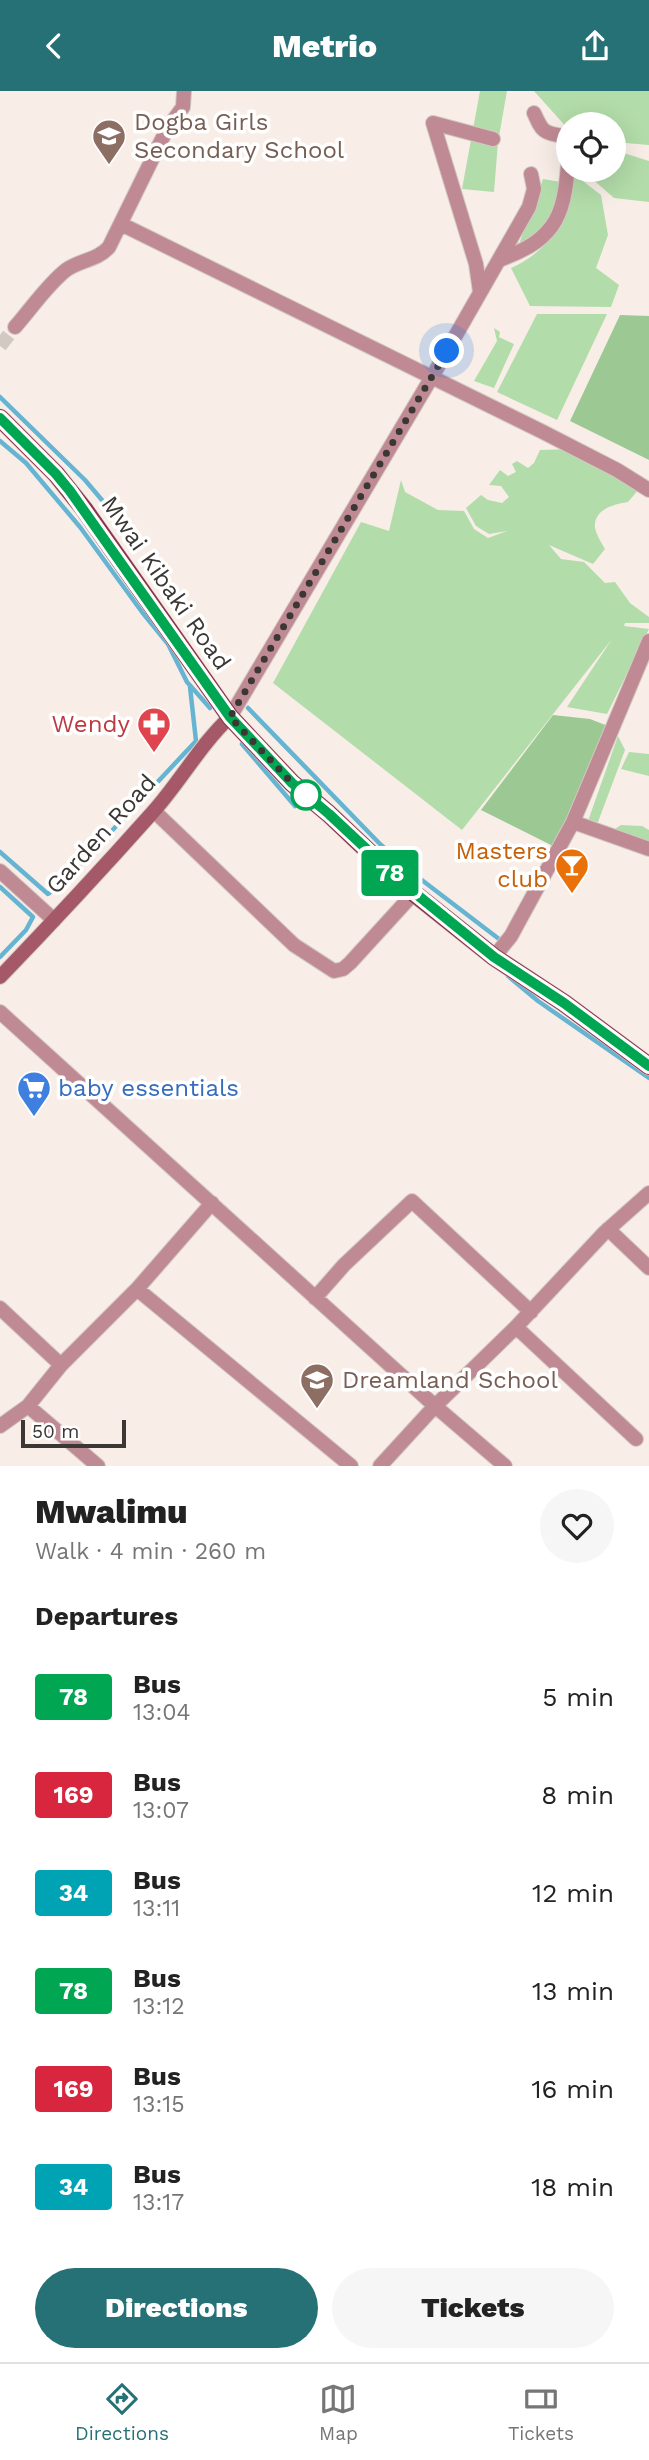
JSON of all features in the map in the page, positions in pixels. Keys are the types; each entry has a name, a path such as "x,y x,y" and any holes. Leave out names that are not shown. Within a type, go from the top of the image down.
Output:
{"main road":[{"name":"Mwai Kibaki Road","path":"0,418 56,474 84,509 230,717 292,783 415,893 494,957 564,1003 649,1066"}],"street":[{"path":"15,327 63,272 104,253 167,129 183,107 184,91"},
{"path":"534,113 541,129 556,134"},
{"path":"480,292 476,264 433,123 493,139"},
{"path":"230,717 529,207 534,189 531,174"},
{"path":"499,260 525,251 545,236 560,212 564,182"},
{"path":"121,224 617,470 649,490"},
{"path":"494,957 511,936 573,822 649,641"},
{"name":"Garden Road","path":"0,977 154,811 213,732 230,717"},
{"path":"154,811 294,945 334,971 343,969 350,963 415,893"},
{"path":"573,822 649,849"},
{"path":"0,871 54,920"},
{"path":"0,1012 435,1406 505,1466"},
{"path":"380,1466 435,1406 516,1328 608,1229 649,1193"},
{"path":"315,1298 344,1265 412,1201 531,1312"},
{"path":"0,1426 28,1406 61,1365 137,1289 212,1203"},
{"path":"608,1229 649,1268"},
{"path":"137,1289 351,1466"},
{"path":"0,1308 61,1365"},
{"path":"516,1328 636,1439"},
{"path":"28,1406 98,1466"}],"green space":[{"path":"480,91 507,91 498,142 494,192 462,189"},
{"path":"534,91 649,91 649,145 626,143 626,112 556,112 556,116"},
{"path":"626,154 649,161 649,202 614,198 596,182 626,182"},
{"path":"543,179 561,182 557,210 537,242 519,244"},
{"path":"573,182 584,182 601,195 608,235 596,268 619,285 611,307 530,306 511,268 526,260 548,241 560,218"},
{"path":"537,314 607,314 557,420 497,392"},
{"path":"620,315 649,316 649,460 570,421"},
{"path":"494,328 500,332 499,337 514,344 494,388 474,381 497,341"},
{"path":"573,449 639,489 628,502 617,504 597,516 595,528 605,549 593,564 549,545 561,559 584,562 605,583 615,582 630,603 649,617 649,623 625,623 624,626 649,629 607,714 567,707 612,639 462,830 273,683 361,522 389,531 401,480 405,492 438,510 464,511 474,529 488,538 507,531 489,534 476,526 466,508 481,495 488,500 502,503 509,497 501,486 489,485 500,470 508,476 516,472 512,464 517,461 528,468 534,463 540,450"},
{"path":"553,715 590,719 608,726 555,847 481,810"},
{"path":"618,736 625,750 598,822 591,825 588,821"},
{"path":"629,752 649,754 649,776 621,769"},
{"path":"621,825 642,826 649,830 649,846 610,832"}],"waterway":[{"path":"0,397 85,480 107,506"},
{"path":"0,441 26,463 80,527 168,644 187,682 210,708"},
{"path":"0,852 48,894 62,884 196,741 190,687"},
{"path":"248,708 380,844 410,871 499,939"},
{"path":"242,744 295,806"},
{"path":"373,871 390,883"},
{"path":"0,887 33,917 26,930 0,957"},
{"path":"508,976 538,1001 649,1078"}],"tunnel":[{"path":"0,346 15,327"}],"bus line":[{"name":"78","path":"0,418 70,491 230,717 292,783 394,876 494,957 564,1003 649,1066"}],"place":[{"name":"Dogba Girls Secondary School","path":"109,166"},
{"name":"Wendy","path":"154,754"},
{"name":"Masters club","path":"572,895"},
{"name":"baby essentials","path":"34,1118"},
{"name":"Dreamland School","path":"317,1410"}],"route":[{"path":"306,795 311,799 292,783 230,717 447,351"}]}
